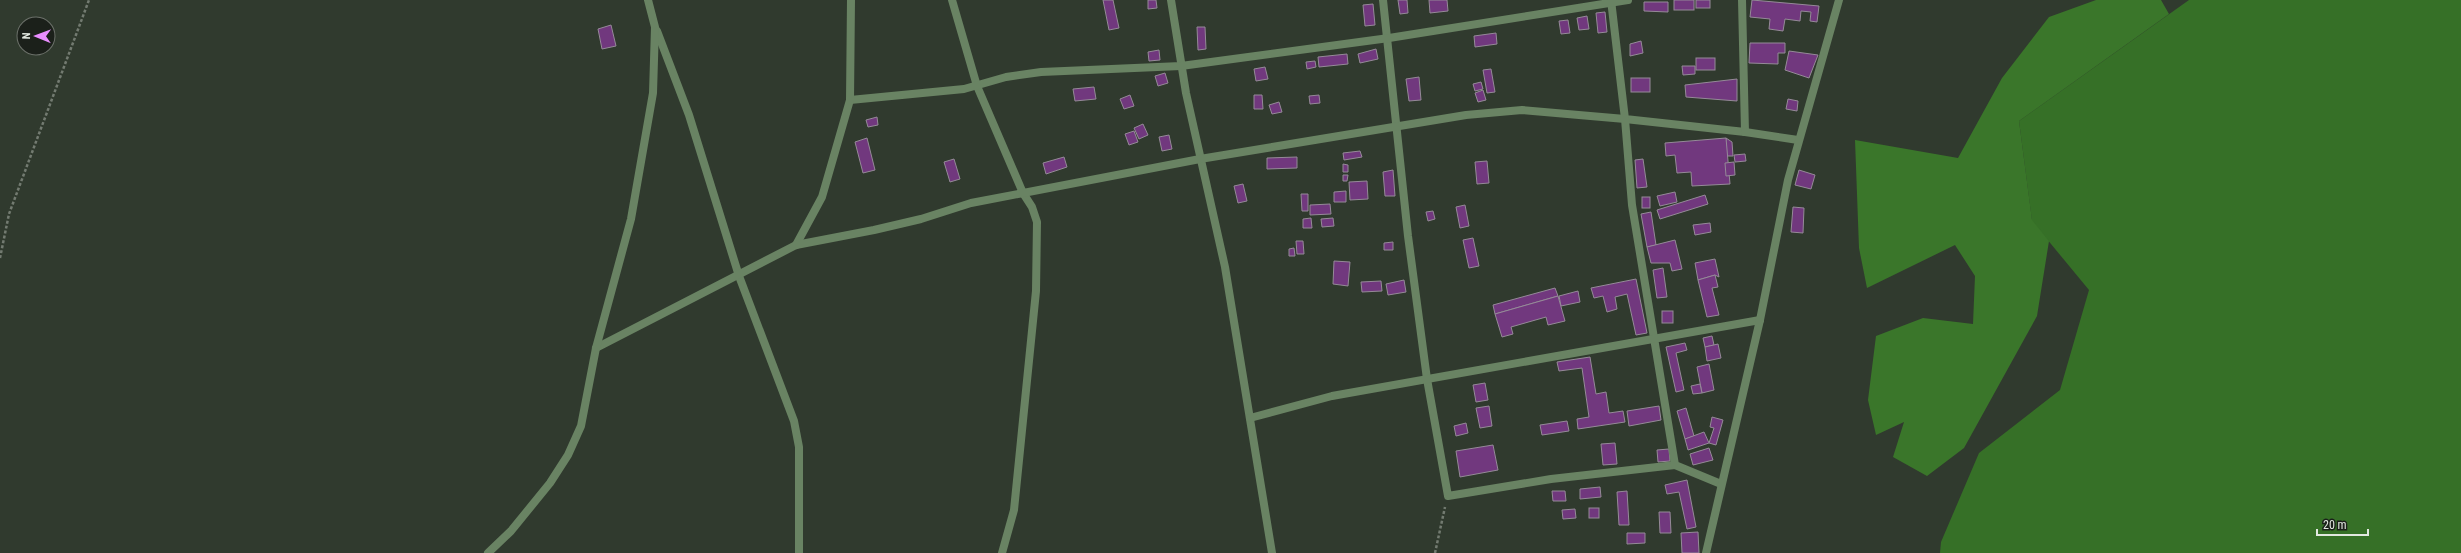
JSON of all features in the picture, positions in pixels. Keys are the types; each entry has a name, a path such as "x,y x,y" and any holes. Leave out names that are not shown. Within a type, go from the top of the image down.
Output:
{"street":[{"path":"648,0 656,27 689,115 739,276 797,435 800,489 799,553"},
{"path":"796,245 822,197 850,100 851,0"},
{"path":"952,0 977,86 1023,193 1032,207 1037,222 1036,291 1014,510 1002,553"},
{"path":"1171,0 1181,66 1200,159 1220,244 1272,553"},
{"path":"1383,0 1389,38 1408,236 1427,379 1448,496 1551,479 1675,465 1721,484"},
{"path":"850,100 977,86 1006,77 1042,72 1181,66 1389,38 1611,1 1628,0"},
{"path":"1742,0 1745,132"},
{"path":"1706,553 1760,320 1798,140 1839,0"},
{"path":"1611,1 1625,119 1632,205 1675,465"},
{"path":"488,553 530,508 568,455 581,426 596,348 632,212 654,93 656,27"},
{"path":"596,348 739,276 796,245 921,219 970,203 1200,159 1466,115 1522,110 1745,132 1798,140"},
{"path":"1250,418 1332,396 1760,320"}],"path":[{"path":"0,258 9,214 88,0"},
{"path":"1435,553 1439,524 1448,496"}],"green space":[{"path":"2096,0 2161,0 2169,14 2019,121 2032,220 2049,241 2037,316 1964,448 1927,476 1893,457 1904,422 1876,435 1868,400 1876,336 1923,318 1973,324 1975,276 1955,245 1867,288 1859,248 1855,140 1958,158 2002,78 2049,17"},
{"path":"2189,0 2461,0 2461,553 1940,553 1941,542 1979,453 2060,390 2089,290 2032,221 2019,121"}],"building":[{"path":"1103,0 1113,0 1119,28 1109,30"},
{"path":"1148,0 1156,0 1157,8 1148,9"},
{"path":"1398,0 1407,0 1408,13 1400,14"},
{"path":"1429,0 1447,0 1448,11 1430,13"},
{"path":"1674,0 1694,0 1694,10 1674,10"},
{"path":"1696,0 1710,0 1710,8 1696,8"},
{"path":"1752,0 1819,6 1817,22 1810,21 1811,12 1801,11 1800,21 1785,19 1783,31 1769,29 1770,19 1750,17"},
{"path":"1644,2 1668,2 1668,12 1644,11"},
{"path":"1373,4 1375,25 1365,26 1363,5"},
{"path":"1605,12 1607,32 1598,33 1596,13"},
{"path":"1587,16 1589,29 1579,30 1577,18"},
{"path":"1568,20 1570,33 1561,34 1559,21"},
{"path":"611,25 616,46 602,49 598,29"},
{"path":"1197,27 1205,27 1206,49 1198,50"},
{"path":"1496,33 1497,44 1475,47 1474,36"},
{"path":"1641,41 1643,53 1630,56 1630,44"},
{"path":"1750,43 1785,43 1785,53 1778,53 1778,64 1749,63"},
{"path":"1376,49 1378,59 1360,63 1358,54"},
{"path":"1159,50 1160,60 1149,61 1148,52"},
{"path":"1789,51 1818,55 1809,78 1785,70"},
{"path":"1347,54 1348,64 1319,67 1318,57"},
{"path":"1696,58 1715,58 1715,70 1696,70"},
{"path":"1315,61 1316,67 1307,69 1306,62"},
{"path":"1682,66 1695,66 1695,74 1683,75"},
{"path":"1265,67 1268,79 1256,81 1254,69"},
{"path":"1491,69 1495,92 1487,93 1483,70"},
{"path":"1165,73 1168,83 1158,86 1155,76"},
{"path":"1419,77 1421,100 1409,101 1406,79"},
{"path":"1631,78 1650,78 1650,92 1631,92"},
{"path":"1737,79 1737,101 1686,97 1685,85"},
{"path":"1481,82 1483,89 1475,91 1473,84"},
{"path":"1094,87 1096,99 1075,101 1073,89"},
{"path":"1483,90 1486,100 1478,102 1475,93"},
{"path":"1130,95 1134,106 1124,109 1120,99"},
{"path":"1254,95 1262,95 1263,109 1254,109"},
{"path":"1319,95 1320,103 1310,104 1309,96"},
{"path":"1788,99 1798,101 1797,111 1786,109"},
{"path":"1279,102 1282,112 1272,114 1269,105"},
{"path":"877,117 878,125 868,127 866,120"},
{"path":"1143,124 1148,135 1139,139 1134,128"},
{"path":"1134,131 1138,142 1129,145 1125,134"},
{"path":"1169,135 1172,149 1162,151 1159,137"},
{"path":"867,138 875,170 863,173 855,142"},
{"path":"1726,138 1732,142 1733,156 1724,156"},
{"path":"1726,138 1730,184 1692,186 1691,172 1677,173 1675,155 1666,156 1665,143"},
{"path":"1360,151 1362,157 1344,160 1343,153"},
{"path":"1745,154 1746,161 1735,162 1734,155"},
{"path":"1064,157 1067,167 1046,174 1043,163"},
{"path":"1297,157 1297,168 1267,169 1267,158"},
{"path":"954,159 960,179 950,182 944,162"},
{"path":"1643,159 1647,187 1637,188 1635,160"},
{"path":"1487,161 1489,183 1477,184 1475,162"},
{"path":"1734,162 1735,175 1726,176 1725,163"},
{"path":"1343,164 1348,165 1348,172 1343,172"},
{"path":"1393,170 1395,196 1385,196 1383,172"},
{"path":"1799,170 1815,175 1811,189 1795,185"},
{"path":"1343,175 1348,175 1347,181 1343,181"},
{"path":"1367,181 1368,199 1350,200 1349,182"},
{"path":"1243,184 1247,201 1238,203 1234,186"},
{"path":"1346,191 1346,202 1334,202 1334,192"},
{"path":"1675,192 1677,202 1660,206 1657,196"},
{"path":"1301,194 1308,194 1308,211 1302,211"},
{"path":"1705,195 1708,204 1660,219 1657,210"},
{"path":"1642,197 1650,197 1650,208 1642,208"},
{"path":"1330,204 1331,214 1310,215 1310,205"},
{"path":"1465,205 1469,226 1460,228 1456,207"},
{"path":"1793,207 1804,208 1803,233 1791,232"},
{"path":"1433,211 1435,219 1428,221 1426,212"},
{"path":"1651,212 1656,245 1647,247 1641,214"},
{"path":"1311,218 1312,228 1303,228 1303,219"},
{"path":"1333,218 1334,226 1322,227 1321,219"},
{"path":"1710,223 1711,232 1695,235 1693,225"},
{"path":"1473,238 1479,266 1469,268 1463,240"},
{"path":"1675,240 1682,269 1672,271 1670,263 1651,263 1647,247"},
{"path":"1296,241 1303,241 1304,254 1297,254"},
{"path":"1393,242 1393,250 1384,250 1384,243"},
{"path":"1294,248 1295,256 1289,256 1289,249"},
{"path":"1715,259 1719,277 1715,275 1698,280 1695,263"},
{"path":"1334,261 1350,262 1348,286 1333,284"},
{"path":"1663,268 1667,297 1657,298 1653,270"},
{"path":"1715,275 1718,287 1712,288 1719,315 1707,317 1698,280"},
{"path":"1636,279 1647,333 1636,335 1627,294 1615,297 1617,309 1607,312 1603,296 1594,298 1591,288"},
{"path":"1404,280 1406,292 1388,295 1386,284"},
{"path":"1381,281 1382,291 1362,292 1361,282"},
{"path":"1555,288 1558,296 1495,314 1493,305"},
{"path":"1578,291 1580,302 1561,306 1559,296"},
{"path":"1558,296 1565,321 1548,325 1546,317 1511,327 1513,334 1502,337 1495,314"},
{"path":"1662,311 1673,311 1673,323 1662,323"},
{"path":"1712,336 1714,345 1705,347 1703,338"},
{"path":"1685,343 1687,350 1676,353 1684,390 1676,392 1666,347"},
{"path":"1718,344 1721,358 1707,361 1705,347"},
{"path":"1590,357 1596,394 1606,392 1609,413 1623,411 1625,422 1578,429 1577,419 1589,417 1582,368 1559,371 1557,362"},
{"path":"1709,364 1714,390 1702,393 1697,367"},
{"path":"1485,383 1488,400 1476,402 1473,385"},
{"path":"1700,384 1702,393 1693,394 1691,386"},
{"path":"1489,406 1492,426 1480,428 1476,408"},
{"path":"1659,406 1661,420 1629,426 1627,411"},
{"path":"1686,408 1694,436 1685,439 1677,411"},
{"path":"1712,417 1723,420 1716,445 1709,443 1714,428 1710,427"},
{"path":"1567,421 1569,431 1542,435 1540,425"},
{"path":"1466,423 1468,433 1456,436 1454,426"},
{"path":"1704,432 1709,443 1688,450 1685,439"},
{"path":"1615,443 1617,464 1603,465 1601,444"},
{"path":"1493,445 1498,470 1460,477 1456,451"},
{"path":"1709,448 1713,460 1693,465 1690,454"},
{"path":"1669,449 1670,461 1658,462 1657,450"},
{"path":"1687,480 1696,527 1687,529 1679,492 1667,494 1665,485"},
{"path":"1600,487 1601,497 1580,499 1580,489"},
{"path":"1552,491 1565,491 1566,501 1553,501"},
{"path":"1627,491 1629,525 1619,525 1617,492"},
{"path":"1589,508 1599,508 1599,518 1589,518"},
{"path":"1575,509 1576,518 1563,519 1562,510"},
{"path":"1659,512 1670,512 1671,533 1660,533"},
{"path":"1698,532 1699,553 1682,553 1681,533"},
{"path":"1627,533 1645,533 1645,543 1627,544"}]}
